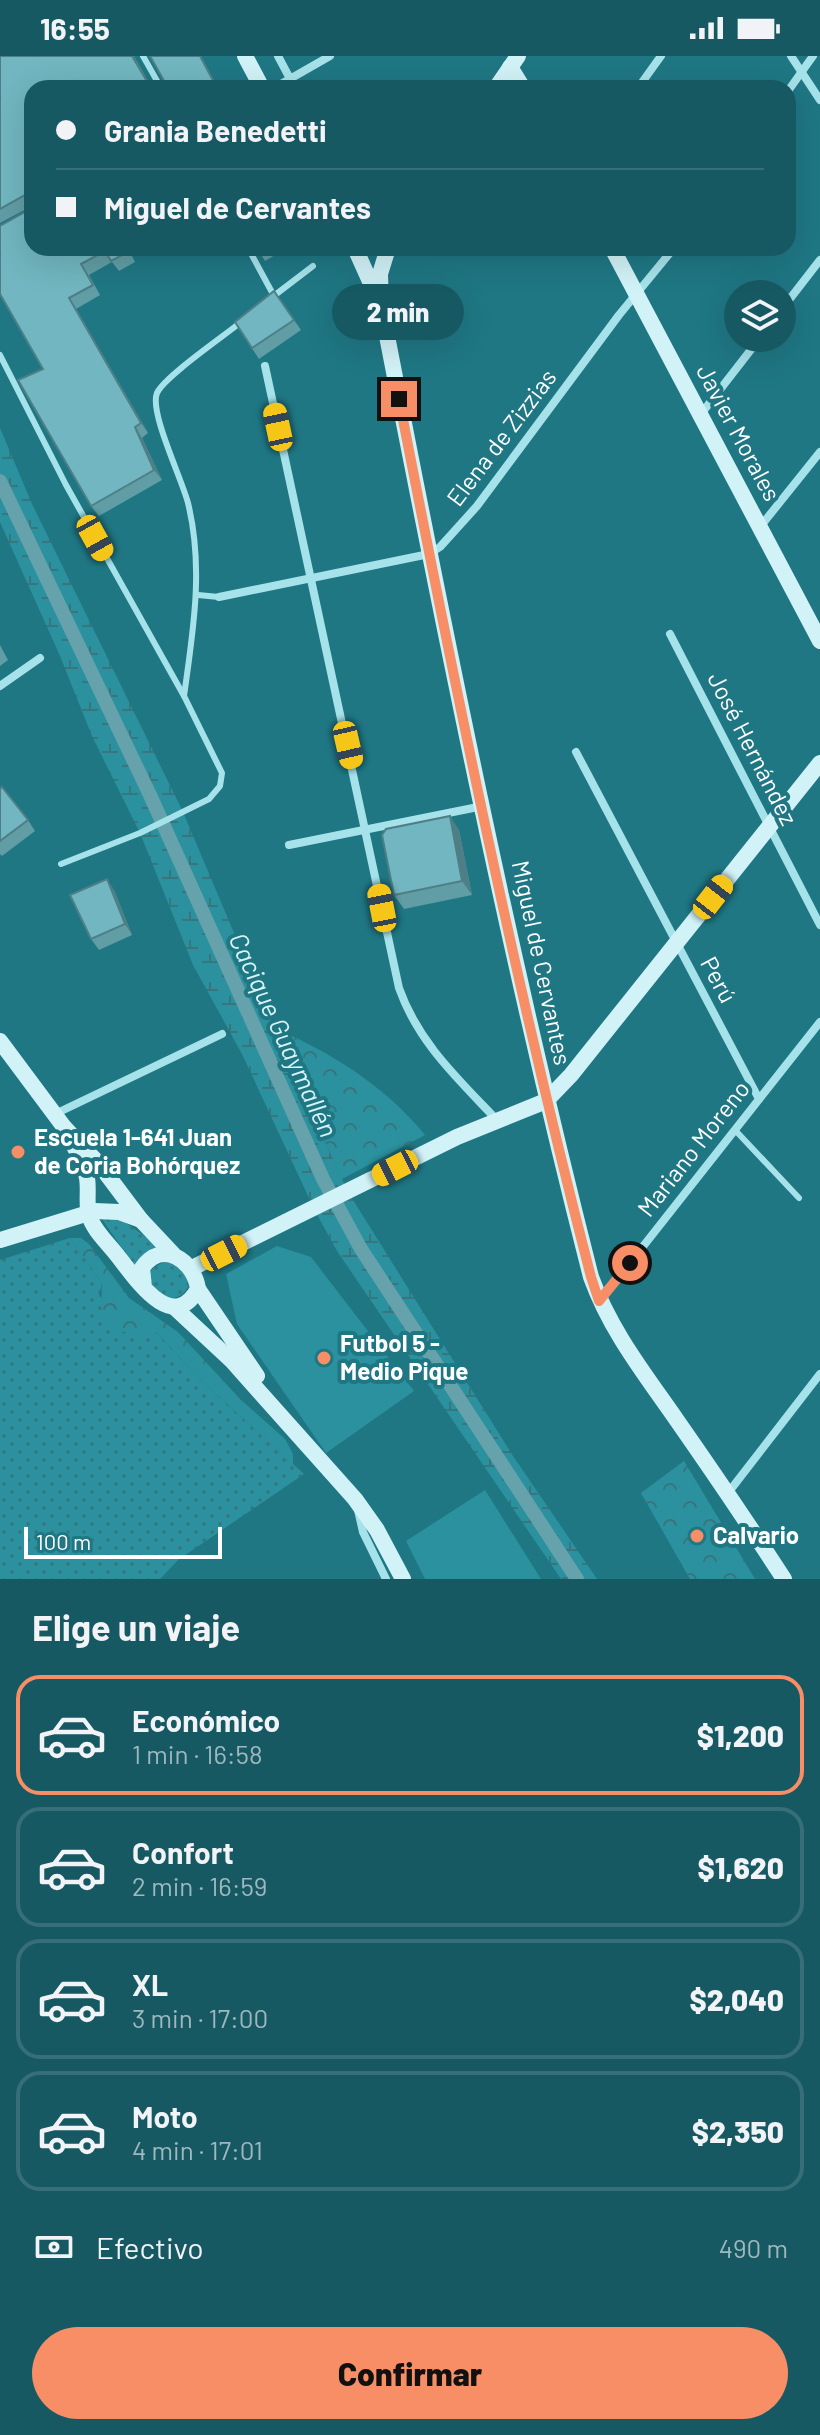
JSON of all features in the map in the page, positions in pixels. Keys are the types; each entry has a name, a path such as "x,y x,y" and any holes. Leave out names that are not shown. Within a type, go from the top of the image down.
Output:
{"main road":[{"path":"245,56 258,80"},
{"path":"501,80 514,61"},
{"path":"514,61 520,80"},
{"name":"Miguel de Cervantes","path":"362,256 381,305"},
{"name":"Miguel de Cervantes","path":"384,256 380,274 381,305 429,554 546,1101 591,1277 599,1301 627,1351 728,1493 784,1579"},
{"name":"Javier Morales","path":"616,256 820,641"},
{"path":"192,1268 496,1119 546,1101 571,1075 820,763"},
{"path":"2,1048 59,1121 99,1164 141,1220 173,1254 192,1268 198,1289 283,1418"},
{"path":"59,1121 87,1178 88,1214 96,1228 144,1287 162,1304 174,1307 232,1361 355,1499 377,1530 403,1579"},
{"path":"0,1240 102,1210 141,1220"},
{"path":"144,1287 142,1268 147,1261 159,1253 173,1254"},
{"path":"174,1307 188,1303 198,1289"}],"street":[{"path":"278,56 290,79 330,56"},
{"path":"644,80 661,56"},
{"path":"791,56 820,100"},
{"path":"796,80 813,56"},
{"name":"Elena de Zizzias","path":"429,554 440,547 477,506 668,256"},
{"path":"796,291 820,260"},
{"path":"701,414 749,352"},
{"path":"265,366 399,988 405,1006 432,1052 496,1119"},
{"path":"760,528 820,452"},
{"path":"219,597 429,554"},
{"name":"José Hernández","path":"670,634 820,925"},
{"path":"0,686 40,658"},
{"name":"Perú","path":"576,752 759,1099"},
{"path":"289,845 483,806"},
{"name":"Mariano Moreno","path":"599,1301 820,1022"},
{"path":"59,1121 222,1034"},
{"path":"728,1493 820,1374"},
{"path":"355,1499 363,1532 386,1579"}],"lane":[{"path":"143,56 156,80"},
{"path":"252,256 274,296"},
{"path":"262,305 313,266"},
{"path":"184,696 198,595 193,525 187,498 157,413 156,396 166,382 250,315"},
{"path":"0,355 66,485 184,696 221,769 222,777 220,786 209,799 140,833 61,864"},
{"path":"198,595 219,597"},
{"path":"735,1130 799,1198"}],"green space":[{"path":"0,428 32,504 183,812 288,1061 348,1192 513,1456 597,1579 561,1579 337,1251 315,1211 242,1054 193,965 140,833 92,736 0,522"},
{"path":"292,1036 364,1078 397,1105 425,1135 342,1179 288,1061"},
{"path":"100,1216 120,1219 159,1246 141,1257 135,1267"},
{"path":"70,1238 102,1283 99,1296 157,1333 201,1380 304,1474 178,1560 160,1579 0,1579 0,1260"},
{"path":"70,1238 81,1238 89,1244 129,1298 178,1332 241,1400 285,1439 293,1454 293,1464 201,1380 157,1333 132,1335 109,1325 101,1306 102,1283"},
{"name":"Futbol 5 - Medio Pique","path":"277,1246 311,1257 414,1391 326,1453 237,1324 226,1274"},
{"path":"165,1262 177,1266 190,1283 179,1296 168,1298 152,1284 152,1270"},
{"name":"Calvario","path":"684,1461 755,1579 690,1579 641,1493"},
{"path":"485,1490 541,1579 425,1579 406,1541"}],"building":[{"path":"0,56 132,56 146,80 24,80 24,196 0,209"},
{"path":"150,56 200,56 213,80 164,80"},
{"path":"24,212 24,256 96,256 81,264 93,285 69,298 141,423 135,427 154,470 91,506 18,380 43,369 0,294 0,226"},
{"path":"274,291 294,320 252,348 235,322"},
{"path":"2,787 28,820 0,841 0,789"},
{"path":"450,816 462,881 394,895 382,835 386,829"},
{"path":"107,879 125,924 91,939 70,895"}],"waterway":[{"name":"Cacique Guaymallén","path":"0,481 150,795 323,1179 361,1249 577,1579"}],"place":[{"name":"Escuela 1-641 Juan de Coria Bohórquez","path":"18,1152"},
{"name":"Futbol 5 - Medio Pique","path":"324,1358"},
{"name":"Calvario","path":"697,1536"}],"route":[{"path":"399,399 429,554 546,1101 599,1301 630,1263"}]}
